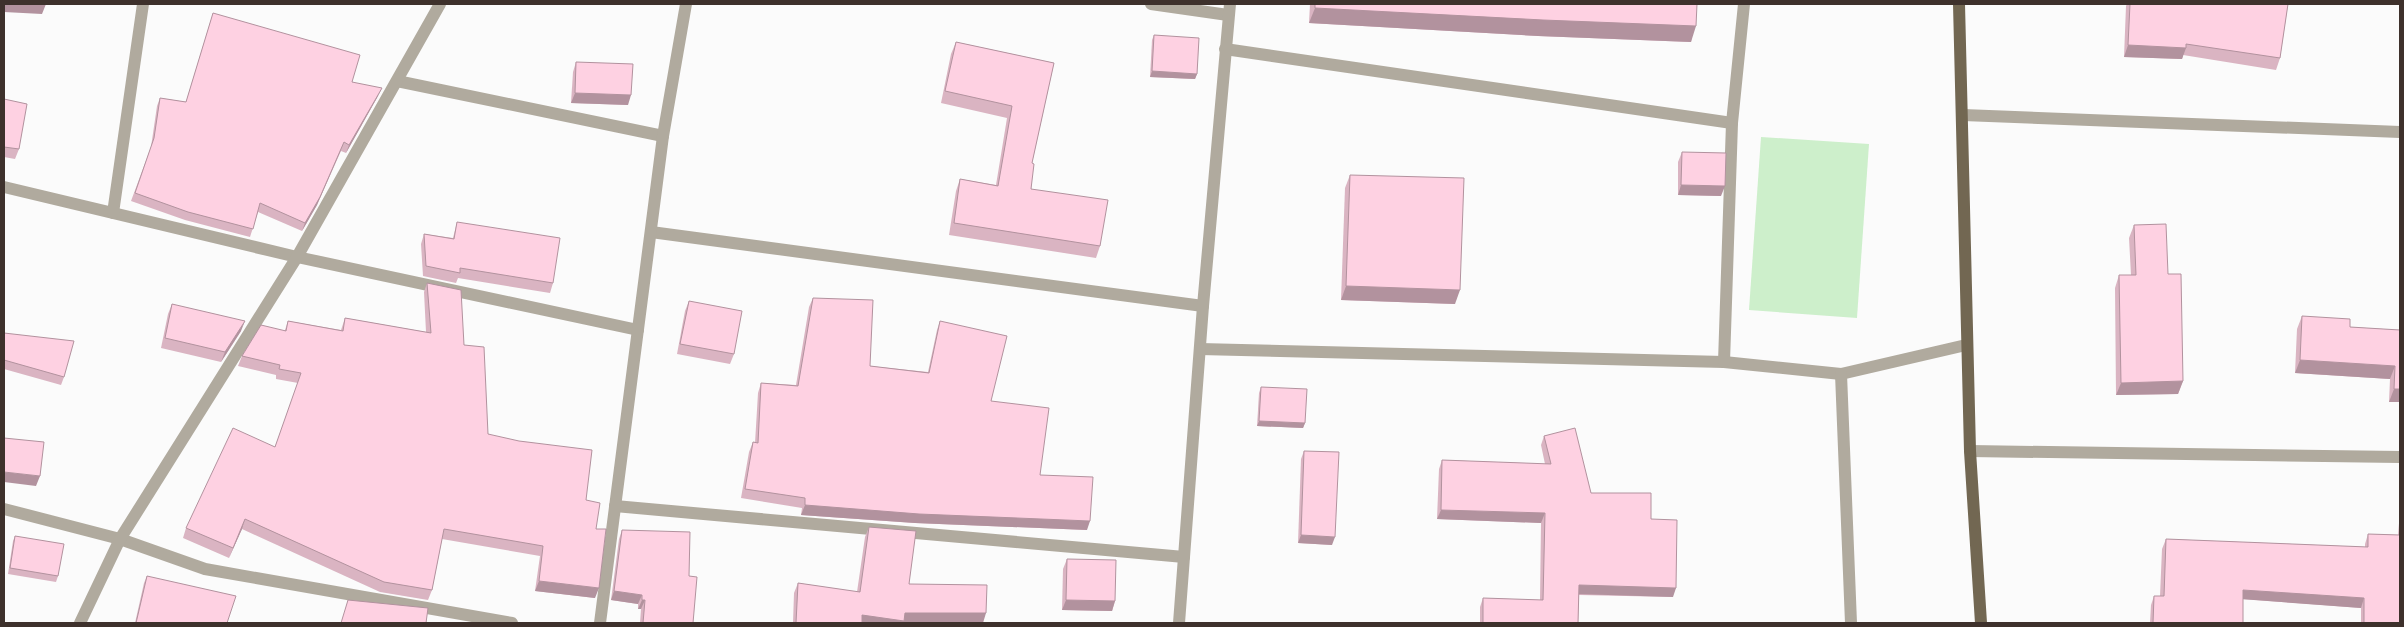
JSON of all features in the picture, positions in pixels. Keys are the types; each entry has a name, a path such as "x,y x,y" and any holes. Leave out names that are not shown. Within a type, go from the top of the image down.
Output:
{"main road":[{"path":"1959,4 1963,116 1966,345 1980,623"}],"street":[{"path":"113,213 142,4"},
{"path":"80,623 120,539 298,257 440,4"},
{"path":"600,623 663,136 686,4"},
{"path":"1152,4 1229,10 1203,306 1179,623"},
{"path":"1724,362 1732,123 1744,4"},
{"path":"1225,49 1732,123"},
{"path":"397,81 663,136"},
{"path":"1963,116 2400,132"},
{"path":"4,187 298,257 638,330"},
{"path":"651,232 1203,306"},
{"path":"1200,349 1724,362 1841,374 1966,345"},
{"path":"1841,374 1851,623"},
{"path":"1970,451 2400,457"},
{"path":"615,506 1184,557"},
{"path":"4,509 120,539 205,569 512,623"}],"green space":[{"path":"1761,137 1869,144 1857,318 1749,310"}],"building":[{"path":"1315,4 1697,4 1696,26 1315,8"},
{"path":"2130,4 2288,4 2280,58 2186,44 2186,48 2128,45"},
{"path":"213,13 360,55 352,82 382,88 349,145 344,142 320,197 305,223 260,203 253,229 188,212 135,193 154,138 160,98 186,102"},
{"path":"1154,35 1199,38 1197,74 1152,71"},
{"path":"956,42 1054,63 1032,163 1034,164 1031,189 1108,200 1100,246 954,223 960,179 998,186 1012,106 945,91"},
{"path":"576,62 633,64 631,95 575,93"},
{"path":"4,99 27,104 19,149 4,147"},
{"path":"1682,152 1726,153 1725,186 1681,185"},
{"path":"1350,175 1464,178 1460,290 1346,286"},
{"path":"457,222 560,238 553,283 460,268 460,273 426,266 424,234 454,239"},
{"path":"2166,224 2168,274 2181,274 2183,381 2121,383 2119,275 2136,275 2134,225"},
{"path":"427,283 461,290 464,345 484,347 488,434 519,441 592,450 586,500 600,503 596,529 606,529 599,588 539,581 543,546 444,529 432,590 384,582 245,519 233,548 186,528 233,428 275,447 301,373 279,369 280,365 242,356 261,325 286,331 288,321 343,331 345,318 431,333"},
{"path":"813,298 873,300 870,366 929,373 940,321 1007,336 991,401 1049,408 1040,475 1093,477 1090,521 919,514 805,505 805,498 745,489 753,442 758,443 761,383 798,386"},
{"path":"689,301 742,311 734,354 680,344"},
{"path":"172,304 245,321 225,352 165,338"},
{"path":"2302,316 2350,319 2350,327 2400,330 2400,389 2394,389 2395,366 2300,360"},
{"path":"4,333 74,341 64,377 4,360"},
{"path":"1261,387 1307,389 1305,423 1259,421"},
{"path":"1575,428 1591,493 1651,493 1651,519 1677,520 1676,588 1579,585 1578,623 1483,623 1483,598 1543,600 1545,513 1441,510 1442,460 1551,464 1544,436"},
{"path":"4,438 44,442 40,476 4,472"},
{"path":"1304,451 1339,452 1335,537 1301,535"},
{"path":"869,527 916,531 909,584 987,585 986,613 905,613 904,621 862,615 862,623 796,623 798,583 860,592"},
{"path":"622,530 690,532 689,576 697,577 693,623 643,623 645,600 642,600 642,595 614,591"},
{"path":"2368,534 2400,535 2400,623 2364,623 2364,598 2243,590 2243,623 2153,623 2154,596 2164,596 2166,539 2368,547"},
{"path":"15,536 64,544 58,576 10,568"},
{"path":"1067,559 1116,560 1115,601 1066,600"},
{"path":"147,576 236,596 227,623 136,623"},
{"path":"348,600 428,608 426,623 341,623"}]}
